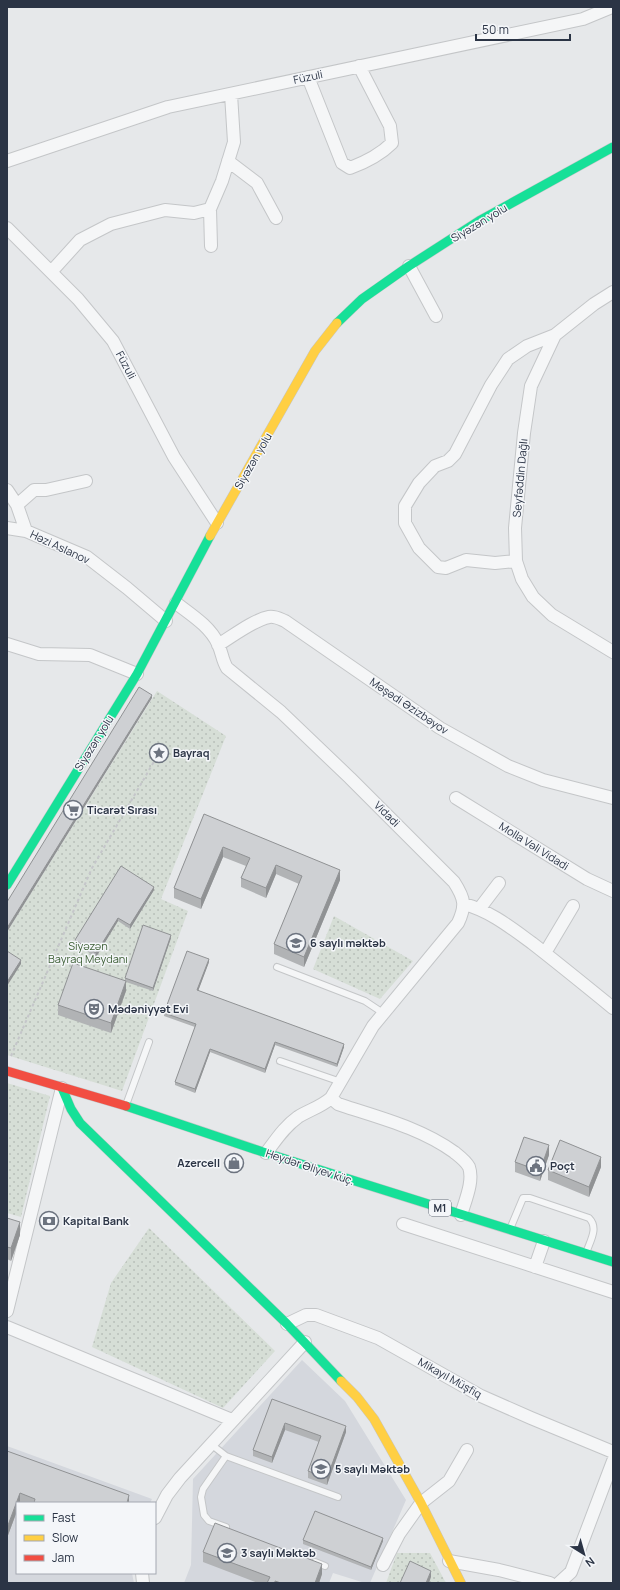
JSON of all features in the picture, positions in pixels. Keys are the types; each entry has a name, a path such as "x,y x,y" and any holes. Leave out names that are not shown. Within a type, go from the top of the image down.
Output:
{"street":[{"name":"Füzuli","path":"7,161 168,107 583,19 612,7"},
{"path":"308,77 342,163 350,168 383,152 392,143 390,126 359,66"},
{"path":"211,246 210,209 222,181 234,142 231,94"},
{"name":"Siyəzən yolu","path":"7,885 11,872 137,674 176,603 217,523 315,352 333,326 362,299 409,266 479,221 613,147"},
{"path":"228,161 257,183 276,218"},
{"path":"51,272 80,240 111,224 164,210 194,213 210,209"},
{"name":"Füzuli","path":"7,228 78,299 113,341 174,457 217,523"},
{"path":"409,266 436,316"},
{"name":"Seyfəddin Dağlı","path":"613,292 594,304 556,335 531,386 524,433 515,528 516,561 522,580 534,597 552,615 613,652"},
{"path":"516,561 495,562 466,560 446,568 438,566 419,548 405,523 405,506 419,483 434,466 448,461 455,454 491,385 508,360 527,346 556,335"},
{"path":"17,505 34,490 46,490 86,481"},
{"name":"Həzi Aslanov","path":"7,490 17,505 26,531 87,557 128,588 166,621"},
{"path":"7,528 26,531"},
{"name":"Vidadi","path":"176,603 208,628 218,644 222,660 227,668 281,712 350,778 454,882 462,894 464,904"},
{"name":"Məşədi Əzizbəyov","path":"218,644 260,620 271,616 278,618 285,621 440,728 508,766 543,780 613,798"},
{"path":"7,644 39,654 90,655 137,674"},
{"name":"Molla Vəli Vidadi","path":"456,798 587,879 613,891"},
{"path":"480,908 499,883"},
{"path":"266,1153 289,1124 300,1116 324,1105 331,1098 373,1026 458,923 464,904 480,908 499,919 545,953 613,1008"},
{"path":"545,953 573,906"},
{"name":"Heydər Əliyev küç.","path":"7,1070 125,1106 266,1153 613,1262"},
{"path":"7,1310 62,1088"},
{"path":"62,1088 71,1109 80,1122 287,1324 367,1408 421,1503 449,1561 462,1583"},
{"path":"331,1098 338,1104 408,1127 439,1142 461,1157 469,1166 471,1177 462,1215"},
{"path":"403,1224 613,1292"},
{"path":"534,1267 544,1240"},
{"name":"Mikayıl Müşfiq","path":"287,1324 306,1315 316,1315 378,1338 481,1396 613,1452"},
{"path":"7,1327 232,1420"},
{"path":"156,1512 180,1478 305,1342"},
{"path":"383,1565 399,1534 421,1503 449,1481 467,1450"},
{"path":"559,1583 571,1572 613,1461"},
{"path":"449,1561 498,1570 550,1583"}],"lane":[{"path":"277,967 365,1002 383,1013"},
{"path":"125,1106 149,1042"},
{"path":"280,1061 341,1082"},
{"path":"510,1230 523,1198 530,1198 589,1218 593,1223 594,1228 586,1254"},
{"path":"212,1444 226,1456 338,1498"},
{"path":"226,1456 203,1489 201,1497 204,1515 209,1521 230,1529"},
{"path":"311,1560 325,1566"}],"path":[{"path":"11,1056 92,868 159,752"}],"shaded area":[{"path":"302,1360 345,1401 406,1500 370,1583 365,1583 333,1573 329,1583 184,1583 191,1565 193,1479"},
{"path":"7,1446 152,1499 150,1502 16,1502 16,1574 132,1574 134,1583 7,1583"}],"green space":[{"name":"Siyəzən Bayraq Meydanı","path":"157,691 226,736 161,899 188,911 122,1091 7,1055 7,932"},
{"path":"334,916 413,961 380,999 313,969"},
{"path":"7,1083 50,1096 21,1217 7,1213"},
{"path":"149,1228 275,1351 223,1408 92,1347 111,1283"},
{"path":"397,1553 430,1553 446,1583 386,1583"}],"building":[{"path":"139,687 152,695 7,928 7,902"},
{"path":"204,814 340,870 304,957 274,944 302,876 276,865 266,888 241,878 250,858 223,847 201,899 174,888"},
{"path":"121,866 154,887 130,925 118,918 96,953 75,940"},
{"path":"143,925 171,935 153,988 125,978"},
{"path":"7,951 21,960 7,982"},
{"path":"187,951 209,959 197,990 344,1044 337,1064 275,1042 265,1069 210,1049 195,1089 175,1082 196,1024 164,1013"},
{"path":"73,963 126,981 111,1023 58,1005"},
{"path":"524,1137 549,1145 540,1171 515,1162"},
{"path":"560,1140 601,1157 589,1187 548,1170"},
{"path":"7,1218 20,1222 11,1248 7,1247"},
{"path":"272,1399 346,1426 327,1478 308,1471 321,1436 285,1423 272,1457 253,1450"},
{"path":"7,1451 129,1495 127,1502 34,1502 35,1499 20,1493 7,1528"},
{"path":"315,1511 383,1538 371,1567 303,1540"},
{"path":"215,1523 322,1564 315,1583 281,1583 275,1581 275,1583 267,1583 270,1577 203,1552"},
{"path":"410,1561 431,1571 426,1583 400,1583"}],"traffic: fast":[{"path":"337,323 362,299 409,266 479,221 613,147"},
{"path":"7,885 137,674 210,536"},
{"path":"62,1088 71,1109 80,1123 287,1324 341,1381"},
{"path":"126,1106 266,1153 613,1262"}],"traffic: slow":[{"path":"210,536 315,351 337,323"},
{"path":"341,1381 357,1397 374,1419 421,1503 461,1583"}],"traffic: jam":[{"path":"7,1071 126,1106"}],"place":[{"name":"Bayraq","path":"159,753"},
{"name":"Ticarət Sırası","path":"73,810"},
{"name":"6 saylı məktəb","path":"296,943"},
{"name":"Mədəniyyət Evi","path":"94,1009"},
{"name":"Azercell","path":"234,1163"},
{"name":"Poçt","path":"536,1166"},
{"name":"Kapital Bank","path":"49,1221"},
{"name":"5 saylı Məktəb","path":"321,1469"},
{"name":"3 saylı Məktəb","path":"227,1553"}]}
